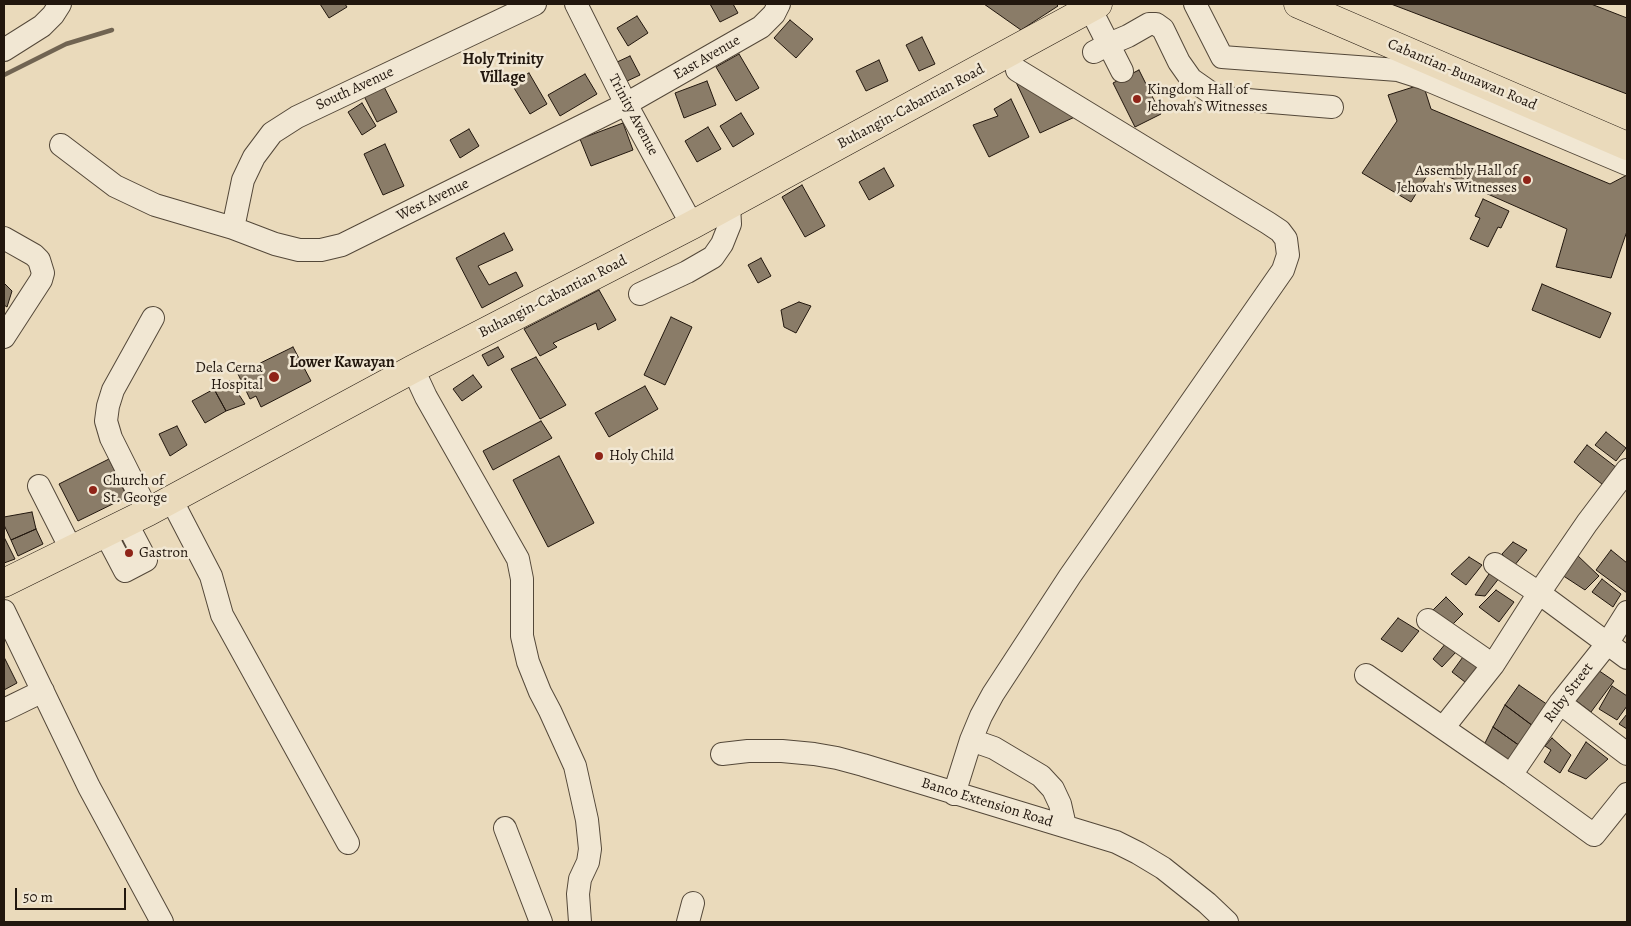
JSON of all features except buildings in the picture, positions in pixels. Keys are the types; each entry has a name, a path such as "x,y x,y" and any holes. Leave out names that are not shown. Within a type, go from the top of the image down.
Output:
{"main road":[{"name":"Cabantian-Bunawan Road","path":"1298,4 1627,146"},
{"name":"Buhangin-Cabantian Road","path":"4,583 171,499 413,369 692,225 1094,6"}],"street":[{"path":"4,50 42,26 54,15 60,4"},
{"name":"South Avenue","path":"233,228 243,180 254,157 272,133 297,117 535,4"},
{"name":"Trinity Avenue","path":"576,4 626,104 692,225"},
{"name":"East Avenue","path":"626,104 761,27 774,14 779,4"},
{"path":"1194,4 1222,57 1386,68 1405,72 1627,164"},
{"path":"1094,6 1101,48 1122,71"},
{"path":"1101,48 1150,24 1156,24 1162,29 1179,62 1191,79 1211,93 1223,98 1332,107"},
{"path":"954,794 970,740 981,716 1013,662 1180,416 1283,270 1288,254 1286,239 1280,231 1017,70"},
{"name":"West Avenue","path":"61,146 115,186 154,205 233,228 275,244 299,250 321,250 342,245 626,104"},
{"path":"640,294 687,272 713,257 722,244 730,224 729,205"},
{"path":"4,238 34,255 39,260 43,273 41,280 4,337"},
{"path":"126,522 111,438 106,421 113,390 153,318"},
{"path":"413,369 518,559 522,579 522,636 528,662 575,766 587,820 590,849 588,862 580,879 579,886 580,922"},
{"path":"1442,728 1493,665 1539,593 1621,493 1627,470"},
{"path":"39,486 71,549"},
{"path":"171,499 212,576 222,615 229,630 348,843"},
{"path":"1495,564 1539,593 1627,658"},
{"path":"4,611 90,787 162,922"},
{"name":"Ruby Street","path":"1511,775 1560,703 1607,644 1627,612"},
{"path":"1428,620 1493,665"},
{"path":"1366,675 1594,835 1627,794"},
{"path":"4,710 43,692"},
{"path":"1560,703 1627,754"},
{"path":"970,740 994,748 1041,776 1053,789 1060,804 1066,826"},
{"name":"Banco Extension Road","path":"722,754 764,750 814,754 863,764 954,794 1116,842 1162,868 1227,922"},
{"path":"506,828 541,922"}],"waterway":[{"path":"4,75 66,44 112,30"}],"place":[{"name":"Kingdom Hall of Jehovah's Witnesses","path":"1137,99"},
{"name":"Assembly Hall of Jehovah's Witnesses","path":"1527,180"},
{"name":"Dela Cerna Hospital","path":"274,377"},
{"name":"Holy Child","path":"599,456"},
{"name":"Church of St. George","path":"93,490"},
{"name":"Gastron","path":"129,553"}],"district":[{"name":"Holy Trinity Village","path":"503,69"},
{"name":"Lower Kawayan","path":"342,363"}]}
